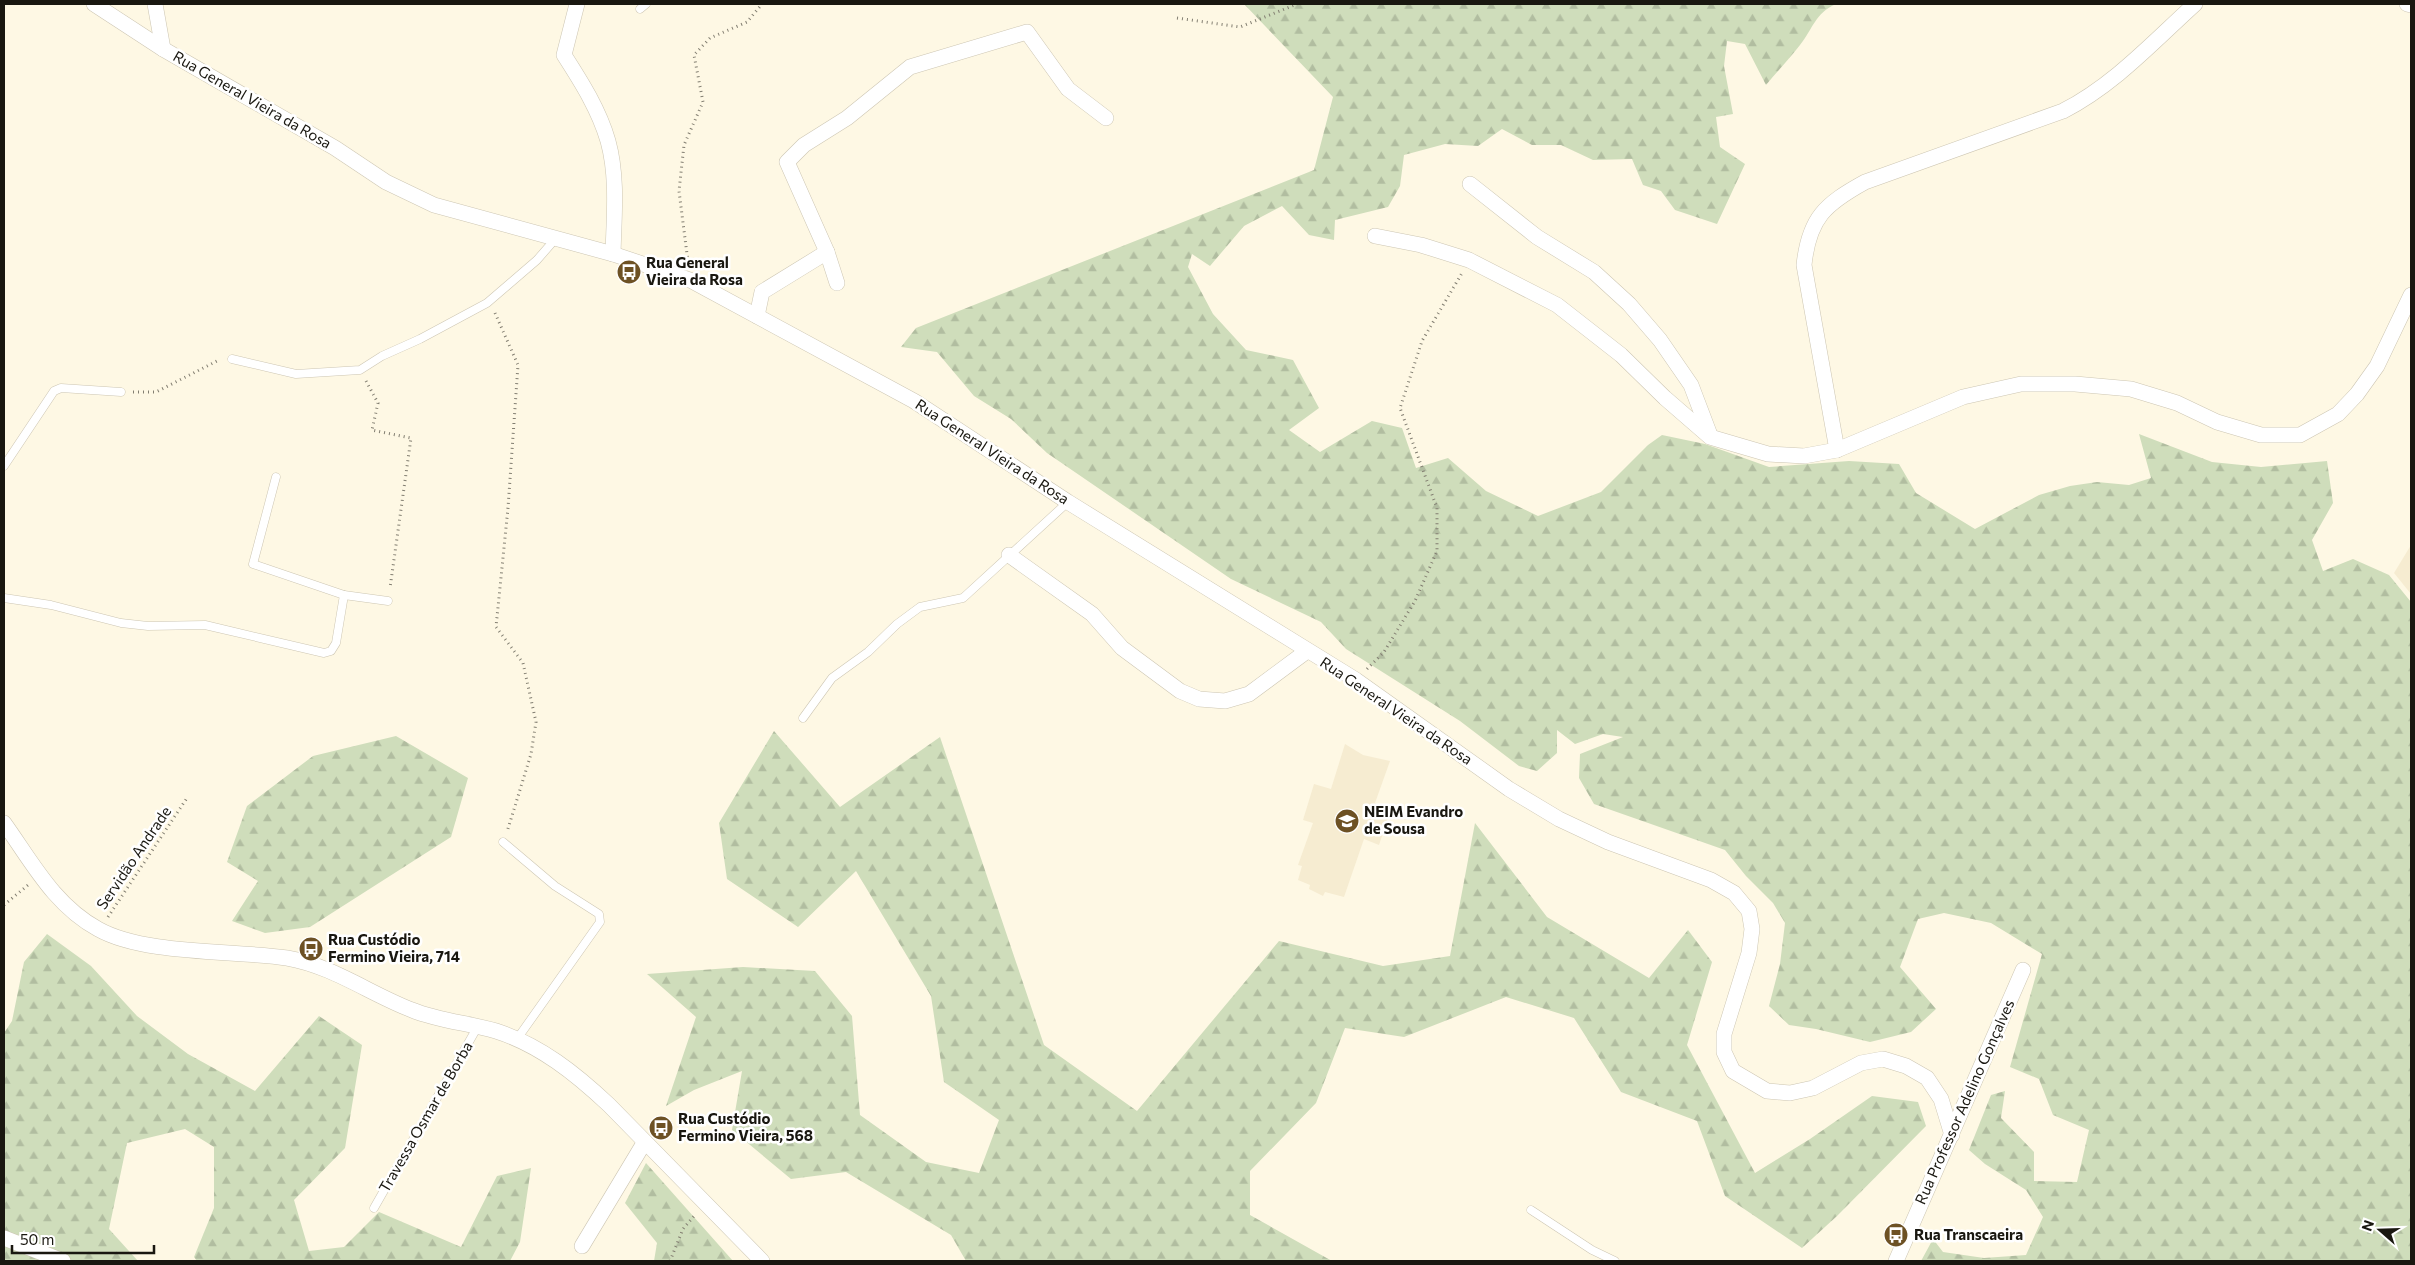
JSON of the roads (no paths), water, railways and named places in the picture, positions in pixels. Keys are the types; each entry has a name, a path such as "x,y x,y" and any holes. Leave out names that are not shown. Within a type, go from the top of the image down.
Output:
{"street":[{"name":"Rua General Vieira da Rosa","path":"94,4 163,49 334,148 394,186 434,205 613,254 690,280 758,316 914,401 1068,502 1306,651 1356,680 1509,789 1559,819 1608,842 1711,880 1734,893 1749,911 1752,929 1749,953 1724,1034 1724,1052 1732,1070 1767,1091 1790,1093 1812,1088 1861,1063 1883,1059 1906,1066 1927,1078 1941,1099 1952,1135"},
{"path":"154,4 163,49"},
{"path":"577,4 564,55 591,96 608,142 614,182 613,254"},
{"path":"1836,450 1804,265 1807,239 1820,214 1842,195 1865,182 2063,110 2086,99 2118,75 2194,4"},
{"path":"2407,4 2411,5"},
{"path":"837,283 827,252 787,162 804,145 847,118 910,67 1028,32 1068,89 1106,118"},
{"path":"1470,184 1537,237 1594,272 1629,304 1660,340 1691,385 1710,437"},
{"path":"1375,236 1421,245 1469,260 1557,305 1621,355 1665,398 1710,437 1768,454 1804,456 1836,450 1963,397 2021,384 2075,384 2131,389 2177,403 2218,422 2261,435 2300,435 2338,414 2357,394 2377,366 2411,295"},
{"path":"758,316 762,292 827,252"},
{"path":"1009,555 1092,614 1122,648 1180,691 1199,698 1224,701 1249,694 1306,651"},
{"path":"4,823 40,876 66,907 99,930 139,944 290,959 336,973 414,1011 478,1026 539,1050 583,1081 706,1202 762,1261"},
{"name":"Rua Professor Adelino Gonçalves","path":"1896,1261 2023,970"},
{"path":"582,1246 644,1143"},
{"path":"4,1238 63,1261"}],"lane":[{"path":"232,359 296,374 360,370 382,356 420,339 489,302 537,260 557,238"},
{"path":"4,466 54,391 62,388 121,392"},
{"path":"276,477 253,564 344,595 388,601"},
{"path":"803,718 832,678 868,652 897,624 920,607 964,598 989,577 1009,555 1068,502"},
{"path":"4,598 51,605 121,623 148,626 205,625 324,653 331,651 336,643 344,595"},
{"path":"503,842 555,886 599,914 600,922 517,1040"},
{"name":"Travessa Osmar de Borba","path":"374,1208 478,1026"},
{"path":"1531,1210 1592,1250 1615,1261"}],"place":[{"name":"Rua General Vieira da Rosa","path":"629,272"},
{"name":"NEIM Evandro de Sousa","path":"1347,821"},
{"name":"Rua Custódio Fermino Vieira, 714","path":"311,949"},
{"name":"Rua Custódio Fermino Vieira, 568","path":"661,1128"},
{"name":"Rua Transcaeira","path":"1896,1235"}]}
